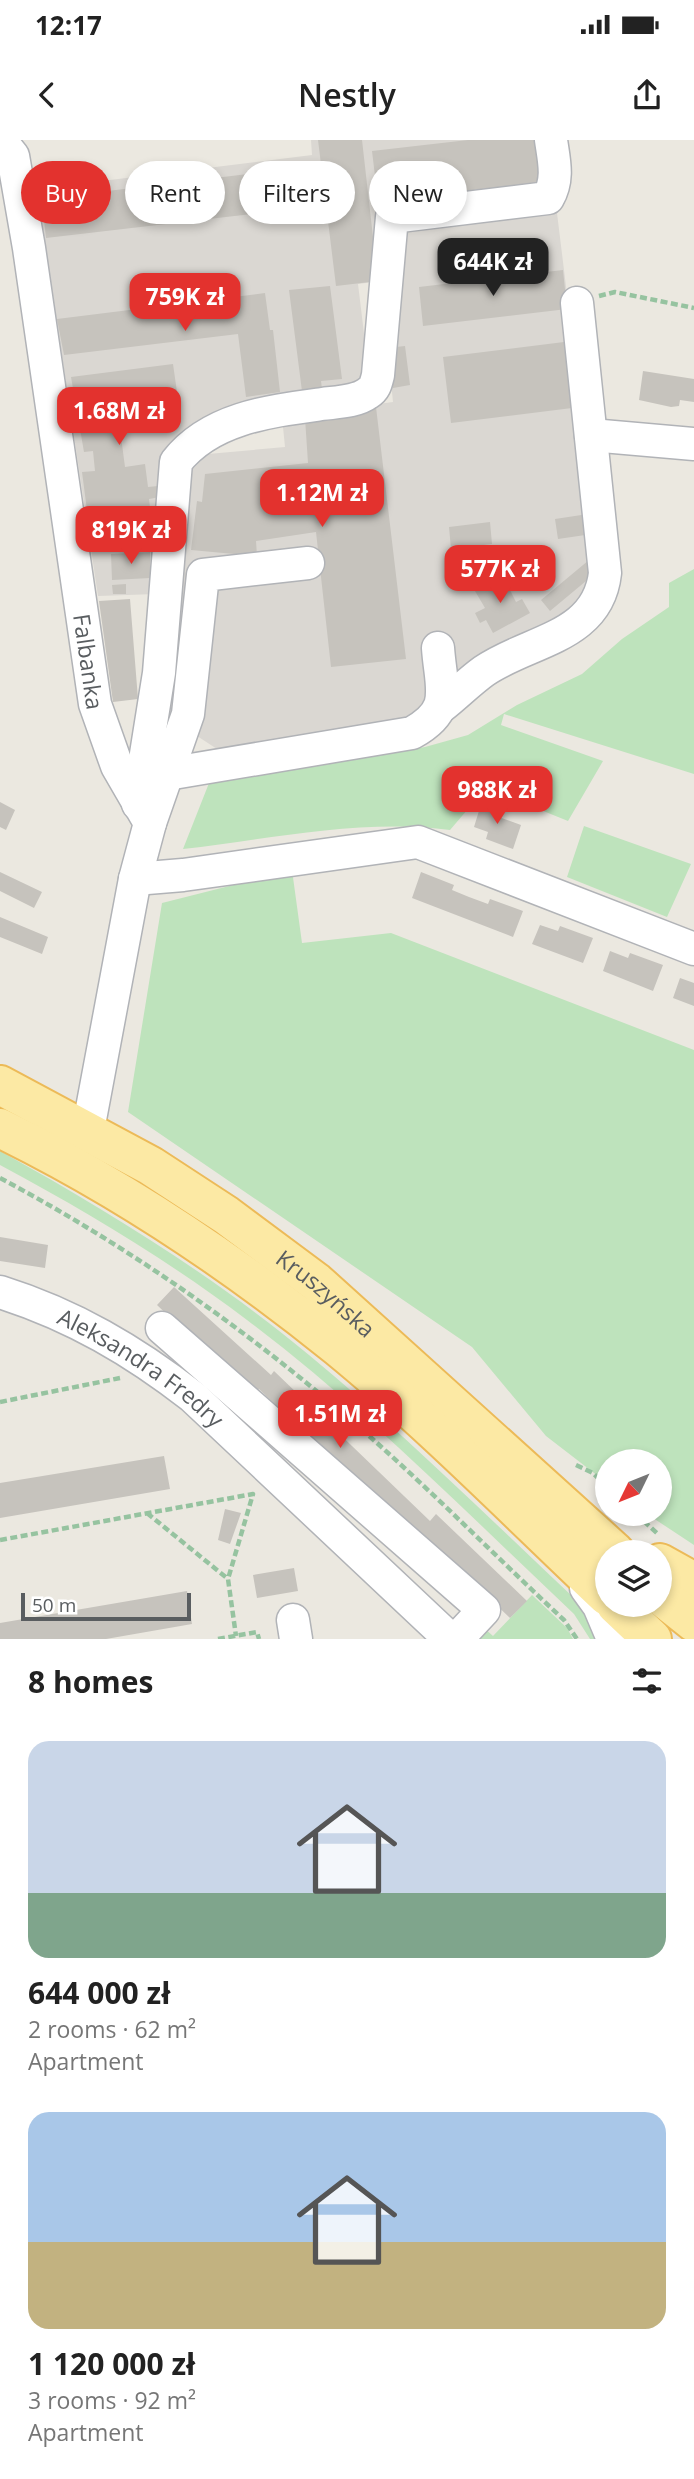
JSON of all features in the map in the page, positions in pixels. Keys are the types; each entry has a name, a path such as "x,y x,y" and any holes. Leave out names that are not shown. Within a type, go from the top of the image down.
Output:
{"main road":[{"name":"Kruszyńska","path":"0,1085 88,1130 226,1215 316,1282 566,1480 607,1540"},
{"name":"Kruszyńska","path":"0,1128 120,1193 281,1302 394,1396 595,1585"},
{"path":"566,1480 628,1540"},
{"path":"672,1569 694,1581"},
{"path":"672,1605 694,1622"},
{"path":"629,1617 652,1639"}],"street":[{"name":"Falbanka","path":"0,140 13,156 29,248 95,704 117,766 144,813"},
{"path":"88,1130 135,879 144,813 159,673 176,462 201,438 226,425 272,411 353,400 368,394 376,386 378,375 392,217 548,198 554,188 556,172 551,140"},
{"path":"167,775 412,733 437,716 442,706 486,670 542,644 585,618 600,601 606,573 577,303"},
{"path":"591,435 694,444"},
{"path":"144,813 167,775 188,713 202,575 308,563"},
{"path":"438,648 442,706"},
{"path":"135,879 183,875 418,842 694,949"},
{"name":"Aleksandra Fredry","path":"0,1292 80,1323 130,1350 159,1371 193,1398 450,1639"},
{"path":"162,1328 484,1611 457,1639"},
{"path":"345,1541 372,1514"},
{"path":"537,1531 599,1606 613,1639"}],"path":[{"path":"577,303 615,292 694,309"},
{"path":"0,1178 106,1237 191,1295 283,1364 354,1422 564,1620 577,1639"},
{"path":"0,1402 124,1377"},
{"path":"566,1480 593,1474 595,1476"},
{"path":"0,1540 253,1494 228,1580 236,1636"},
{"path":"147,1513 228,1580"},
{"path":"218,1639 257,1632 259,1639"}],"shaded area":[{"path":"311,140 561,140 556,205 600,563 587,600 403,725 217,749 165,715 187,475 208,454 285,447 282,417 393,402 381,281 358,284 370,383 168,444 156,594 98,596 42,224 111,224 111,180 125,178 125,224 225,224 225,166 239,164 239,224 355,224 355,161 263,161 312,155"}],"green space":[{"path":"694,569 694,774 504,714 501,725 603,761 568,821 486,788 450,830 418,827 351,828 183,849 211,778 318,766 425,747 468,735 517,705 582,674 622,639 669,607 669,583"},
{"path":"584,826 691,864 667,917 567,877"},
{"path":"292,870 302,943 391,933 694,1050 694,1545 665,1526 672,1526 672,1449 595,1449 595,1474 546,1436 472,1347 128,1112 162,903"},
{"path":"0,1151 159,1246 236,1298 309,1355 416,1449 590,1613 602,1639 590,1639 574,1614 455,1500 374,1425 290,1354 218,1298 157,1257 64,1200 0,1165"},
{"path":"532,1595 567,1628 573,1639 465,1639 483,1627 493,1636"}],"building":[{"path":"318,140 362,140 369,224 372,224 378,281 336,286 328,224 355,224 355,161 321,161"},
{"path":"468,140 539,140 543,182 467,191 467,161 373,161 372,151"},
{"path":"239,175 239,215 225,217 225,177"},
{"path":"125,189 125,224 165,224 46,238 44,224 111,224 111,191"},
{"path":"563,270 567,309 423,326 419,287"},
{"path":"330,286 342,379 321,381 323,397 303,399 289,290"},
{"path":"265,293 270,330 273,330 280,392 246,397 238,334 64,355 57,319"},
{"path":"572,341 580,407 451,423 443,357"},
{"path":"405,346 410,385 393,388 387,348"},
{"path":"173,364 179,406 118,414 125,467 145,464 148,487 158,486 160,497 149,499 153,533 91,541 82,472 95,471 93,451 84,452 71,377"},
{"path":"643,371 694,379 694,402 680,400 679,406 671,407 639,400"},
{"path":"376,407 406,659 331,667 316,532 256,541 257,556 191,550 197,501 202,502 205,474 308,463 305,418"},
{"path":"178,410 180,420 163,423 162,412"},
{"path":"588,514 592,534 558,539 555,519"},
{"path":"490,522 492,544 451,549 449,527"},
{"path":"150,552 150,578 112,580 111,554"},
{"path":"589,560 598,571 550,611 541,600"},
{"path":"503,576 516,602 522,599 530,613 493,633 486,620 480,623 475,613 485,608 475,591"},
{"path":"126,584 126,594 113,594 112,585"},
{"path":"130,599 138,699 113,702 99,601"},
{"path":"482,801 496,806 493,815 521,825 513,849 486,839 488,832 474,827"},
{"path":"0,802 15,810 6,830 0,827"},
{"path":"0,872 42,892 34,908 0,891"},
{"path":"421,872 454,885 452,890 469,897 488,904 490,899 523,911 513,937 412,898"},
{"path":"0,917 48,937 42,954 0,937"},
{"path":"540,925 558,931 560,926 593,938 583,963 532,944"},
{"path":"610,951 628,958 630,953 663,965 653,991 603,971"},
{"path":"680,978 694,983 694,1006 673,998"},
{"path":"0,1237 48,1245 45,1268 0,1261"},
{"path":"174,1287 271,1375 274,1371 430,1521 436,1514 527,1601 510,1618 420,1532 415,1538 259,1389 255,1392 206,1352 157,1305"},
{"path":"164,1456 170,1489 0,1518 0,1483"},
{"path":"225,1509 241,1513 230,1544 218,1540"},
{"path":"294,1568 298,1591 257,1598 253,1575"},
{"path":"187,1591 192,1624 106,1639 0,1639 0,1623"}]}
